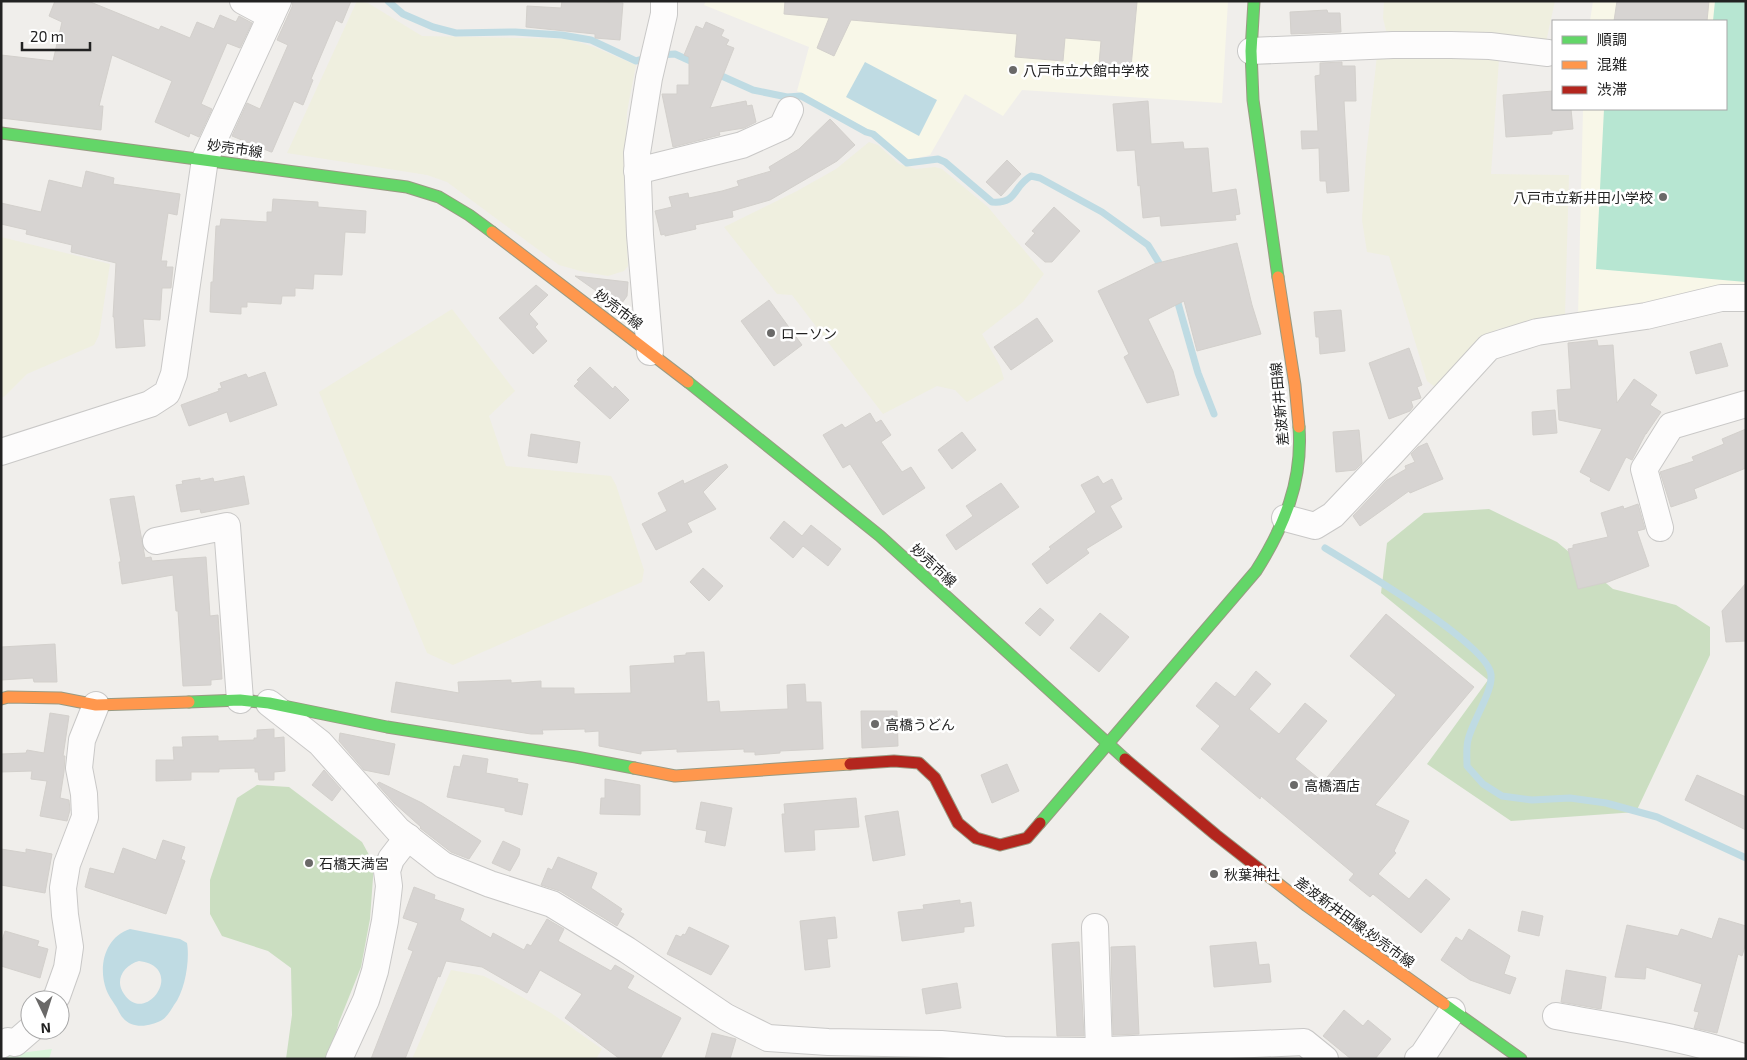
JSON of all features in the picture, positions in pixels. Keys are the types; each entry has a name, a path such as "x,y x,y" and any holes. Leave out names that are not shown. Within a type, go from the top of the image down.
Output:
{"main road":[{"name":"差波新井田線","path":"1,699 8,697 60,698 96,705 240,700 269,703 387,727 576,757 675,776 894,761 919,763 935,778 958,823 976,838 1000,845 1027,838 1256,571 1271,547 1285,518 1297,475 1299,434 1295,385 1269,219 1253,100 1251,51 1254,1"},
{"name":"妙売市線","path":"1,133 406,187 438,197 469,215 650,352 880,536 1107,743"},
{"name":"差波新井田線;妙売市線","path":"1107,743 1202,823 1307,906 1521,1059"}],"street":[{"path":"1,452 150,404 167,393 174,374 205,159 274,8 243,1"},
{"path":"650,352 640,235 636,153 649,78 664,14 664,1"},
{"path":"1251,51 1393,45 1451,45 1490,46 1548,53"},
{"path":"637,171 742,145 782,127 790,110"},
{"path":"1285,518 1315,526 1332,515 1489,347 1536,332 1646,316 1721,298 1746,298"},
{"path":"1660,528 1644,469 1671,426 1746,404"},
{"path":"156,541 227,526 240,700"},
{"path":"269,703 320,743 398,830 443,864 490,884 552,904 627,950 726,1018 768,1038 828,1042 941,1044 1004,1054 1304,1042 1324,1059"},
{"path":"59,990 67,968 70,947 63,888 66,864 85,817 80,768 82,740 96,705"},
{"path":"339,1059 366,1000 375,971 385,921 389,886 387,871 391,859 408,837"},
{"path":"1095,928 1099,1051"},
{"path":"1418,1059 1423,1055 1452,1011"},
{"path":"1556,1016 1659,1035 1720,1049 1746,1058"},
{"path":"1,1045 8,1041 15,1043 20,1039"}],"shaded area":[{"name":"八戸市立大館中学校","path":"706,1 1228,1 1222,103 1022,90 1003,116 965,94 930,155 909,160 875,133 797,91 809,47 704,5"},
{"name":"八戸市立新井田小学校","path":"1593,1 1746,1 1746,287 1698,289 1655,305 1578,317 1583,110 1727,110 1727,20 1590,20"}],"green space":[{"path":"357,1 368,3 422,36 569,39 594,47 636,65 627,112 624,183 628,266 624,271 608,276 559,265 447,182 427,175 287,153"},
{"path":"1384,1 1555,1 1546,42 1386,31 1383,18"},
{"name":"八戸市立新井田小学校","path":"1715,1 1746,1 1746,282 1596,269 1604,110 1727,110 1727,20 1713,20"},
{"path":"1377,55 1499,59 1491,174 1569,175 1565,316 1498,329 1480,339 1435,387 1427,381 1389,256 1367,252 1362,220 1366,157"},
{"path":"869,142 878,145 899,164 916,169 935,167 942,169 988,207 1044,274 1023,302 982,334 1000,366 1004,379 967,402 955,390 937,386 883,414 792,295 777,294 724,227 797,191 836,169"},
{"path":"1,237 110,264 99,335 94,345 27,374 1,398"},
{"path":"452,309 515,391 489,416 506,466 611,476 616,485 644,570 642,582 453,665 427,653 319,392"},
{"path":"1489,509 1557,542 1613,589 1676,605 1710,627 1710,655 1636,812 1511,821 1427,764 1488,680 1381,593 1387,543 1424,513"},
{"path":"257,785 289,787 362,842 374,864 370,919 361,967 339,1022 329,1059 286,1059 292,1015 291,968 268,951 222,936 210,914 210,880 237,798"},
{"path":"451,970 484,976 551,1013 602,1049 596,1059 412,1059"},
{"path":"52,1049 49,1059 1,1059 12,1054"}],"water":[{"path":"865,62 937,100 919,136 846,97"},
{"path":"130,929 180,939 187,943 187,966 184,984 178,999 164,1019 158,1022 142,1026 127,1022 107,991 103,962 109,945 121,933","holes":["139,961 153,965 160,973 161,983 158,992 151,1000 142,1004 133,1002 121,989 120,978 122,974 129,966"]}],"building":[{"path":"55,1 88,1 159,30 161,26 190,38 197,22 214,29 220,15 236,22 239,16 252,23 240,48 227,43 201,104 212,109 199,137 190,133 189,137 155,122 172,81 112,55 99,106 103,106 101,130 1,118 1,55 53,61 62,22 49,16"},
{"path":"293,1 351,1 342,23 336,20 311,79 313,80 303,105 294,101 271,152 232,136 247,103 260,109 288,45 277,40"},
{"path":"562,1 623,3 620,40 595,38 595,34 526,27 527,6 561,8"},
{"path":"785,1 1137,2 1131,67 1099,64 1101,41 1065,38 1063,61 1015,57 1017,34 851,20 834,56 817,48 829,18 784,14"},
{"path":"1617,1 1709,1 1707,20 1614,20"},
{"path":"1327,10 1328,13 1340,13 1341,32 1291,34 1290,12"},
{"path":"706,22 724,30 721,36 729,40 726,45 734,48 710,108 746,101 747,106 752,105 756,122 744,128 719,132 720,135 673,147 662,94 677,94 677,85 689,85 689,57 684,55 696,26 703,29"},
{"path":"1342,62 1342,66 1355,66 1356,101 1344,101 1349,191 1327,193 1326,181 1320,181 1319,148 1302,149 1301,131 1318,131 1315,76 1320,75 1320,63"},
{"path":"1552,91 1552,110 1571,110 1573,129 1552,131 1552,134 1506,137 1503,95"},
{"path":"1148,101 1151,144 1183,142 1184,149 1208,148 1212,193 1236,189 1240,214 1235,215 1236,220 1161,226 1160,216 1143,218 1135,150 1117,151 1113,104"},
{"path":"830,119 855,145 837,161 770,200 732,211 733,217 695,225 696,229 665,236 665,234 661,235 655,211 672,207 669,197 688,193 689,198 722,191 739,186 737,181 771,171 769,167 799,149"},
{"path":"1007,160 1021,174 1001,196 986,182"},
{"path":"86,171 114,178 113,184 180,194 177,215 168,213 161,261 167,261 166,267 173,267 171,288 162,288 160,320 143,319 145,346 116,348 113,317 116,263 71,252 72,245 26,234 27,230 1,224 1,203 41,212 49,180 82,188"},
{"path":"273,199 318,202 318,207 366,211 365,233 345,232 342,275 314,274 313,289 295,288 295,296 282,296 281,304 247,302 247,307 241,307 241,314 210,312 216,226 220,226 221,219 267,222 267,212 272,212"},
{"path":"1054,207 1080,231 1052,262 1045,262 1025,244 1035,233 1032,231"},
{"path":"1237,243 1261,334 1197,351 1184,301 1148,319 1173,371 1179,395 1147,403 1124,357 1129,354 1098,291 1154,264"},
{"path":"575,276 628,282 627,296 619,307"},
{"path":"536,285 548,295 529,314 538,324 535,327 547,341 533,354 499,318"},
{"name":"ローソン","path":"769,300 802,345 774,366 741,321"},
{"path":"1341,310 1345,351 1320,354 1319,337 1316,337 1314,312"},
{"path":"1037,318 1053,341 1011,370 994,347"},
{"path":"1597,340 1598,346 1613,345 1617,403 1634,379 1657,395 1650,405 1661,412 1646,433 1632,460 1626,457 1609,491 1590,481 1591,478 1580,472 1602,429 1559,420 1557,390 1571,389 1568,343"},
{"path":"1721,343 1728,366 1696,374 1690,352"},
{"path":"1409,348 1422,385 1417,387 1421,398 1411,401 1413,407 1410,411 1389,419 1369,363"},
{"path":"590,367 613,389 615,386 629,400 610,419 574,386 579,381 577,380"},
{"path":"265,372 277,405 230,422 227,412 189,426 181,405 219,391 218,389 222,388 220,383 246,374 248,378"},
{"path":"1555,410 1557,433 1533,435 1532,412"},
{"path":"870,413 876,423 881,420 891,435 881,442 902,472 911,467 925,488 883,515 850,464 843,468 823,435 842,424 845,428"},
{"path":"1746,429 1746,468 1694,489 1697,498 1671,507 1660,472 1694,461 1692,457 1724,444 1722,439"},
{"path":"1359,430 1362,463 1355,470 1336,472 1333,432"},
{"path":"962,432 976,450 952,469 938,450"},
{"path":"531,434 580,442 577,463 528,456"},
{"path":"1427,443 1443,479 1410,493 1409,491 1360,526 1353,516 1387,480 1406,469 1405,466 1415,462 1411,454 1418,447"},
{"path":"726,464 728,467 703,492 716,509 687,523 692,532 656,550 642,524 667,511 658,493 683,480 684,484"},
{"path":"244,476 249,504 201,513 200,509 181,512 176,485 183,484 182,481 200,478 200,481 213,478 214,482"},
{"path":"1098,476 1103,484 1112,479 1122,499 1110,506 1122,527 1086,549 1089,553 1047,584 1032,564 1051,549 1049,547 1096,512 1081,485"},
{"path":"1001,483 1019,507 956,550 946,535 973,516 966,506"},
{"path":"134,496 145,558 151,557 152,561 206,557 210,616 218,615 222,679 211,680 211,685 183,686 178,611 176,611 173,575 122,584 119,562 121,562 110,499"},
{"path":"1638,504 1645,529 1637,531 1649,566 1608,582 1578,589 1568,549 1573,548 1573,545 1608,537 1601,513 1623,506 1624,509"},
{"path":"784,521 802,536 811,525 841,549 828,566 803,546 793,558 770,538"},
{"path":"703,568 723,586 709,601 690,582"},
{"path":"1746,583 1746,641 1726,642 1722,611"},
{"path":"1040,608 1054,620 1040,636 1025,623"},
{"path":"1100,613 1129,637 1099,672 1070,648"},
{"path":"1386,614 1474,687 1375,805 1409,821 1394,851 1396,853 1378,874 1409,899 1426,879 1450,899 1421,933 1373,894 1370,897 1349,880 1354,874 1261,796 1260,799 1201,749 1220,726 1196,706 1216,682 1235,697 1256,671 1271,684 1249,709 1279,734 1305,703 1327,721 1295,759 1323,782 1396,695 1350,656"},
{"path":"55,644 57,682 34,682 33,678 1,680 1,647"},
{"path":"704,652 707,702 719,701 720,712 788,709 787,685 805,684 806,702 821,702 823,749 780,751 780,753 755,755 755,752 744,752 744,749 677,752 677,749 641,751 641,754 599,746 599,731 585,732 585,729 542,730 543,734 531,734 391,712 396,682 459,693 458,682 511,680 511,683 541,681 541,688 574,688 574,694 631,693 630,666 675,663 674,656"},
{"path":"861,711 897,711 898,746 862,748"},
{"path":"50,713 69,716 63,756 65,756 64,772 60,798 69,800 70,810 67,821 40,816 47,781 31,779 32,771 1,772 1,754 26,753 27,750 44,753"},
{"path":"274,729 274,738 284,737 285,771 274,772 274,780 259,780 258,772 255,772 255,768 219,769 219,772 191,772 191,780 156,781 156,760 174,760 173,747 183,747 182,737 218,736 218,741 254,740 254,738 257,738 257,730"},
{"path":"340,733 395,744 389,775 364,770 339,741"},
{"path":"463,755 488,759 486,773 518,779 517,782 528,784 522,815 505,811 505,808 447,797 454,766 460,767"},
{"path":"1007,764 1019,791 992,803 981,775"},
{"path":"324,770 341,789 332,801 312,785"},
{"path":"1697,775 1746,797 1746,830 1685,800"},
{"path":"605,779 640,785 640,815 600,814 601,798 605,798"},
{"path":"379,782 422,803 481,841 469,859 451,852 420,828 377,784"},
{"path":"856,798 859,827 814,830 815,850 785,852 782,814 785,814 784,804"},
{"path":"701,802 732,808 725,846 705,842 707,831 696,829"},
{"path":"898,811 905,855 873,861 865,816"},
{"path":"163,840 185,847 181,859 185,861 166,914 85,887 90,868 114,874 123,848 156,860"},
{"path":"503,841 520,849 519,855 510,871 492,863"},
{"path":"1,849 26,853 26,849 52,854 45,893 1,885"},
{"path":"558,857 597,873 591,888 622,909 620,912 624,914 617,926 560,891 541,885 548,868 552,870"},
{"path":"414,887 435,895 434,899 464,909 460,920 491,938 493,933 524,950 527,944 531,946 547,919 564,929 558,941 611,971 615,965 634,976 627,988 681,1018 660,1059 620,1059 565,1018 582,994 540,970 527,993 482,967 446,961 440,977 438,976 405,1059 371,1059 413,951 408,949 418,923 403,918"},
{"path":"960,900 960,904 971,902 974,926 964,927 964,932 902,941 898,912 924,909 923,905"},
{"path":"1522,911 1543,916 1539,936 1518,931"},
{"path":"835,917 837,938 827,939 830,967 805,970 800,921"},
{"path":"1719,918 1746,926 1746,943 1742,956 1738,954 1717,1033 1694,1028 1699,1012 1694,1011 1702,984 1646,967 1645,979 1615,977 1627,925 1678,936 1681,929 1712,939"},
{"path":"689,927 729,946 711,975 667,954 676,935 681,937 683,934 685,935"},
{"path":"1469,929 1510,956 1504,974 1516,978 1510,994 1470,980 1441,960 1456,937 1462,941"},
{"path":"5,931 39,941 37,946 48,949 40,978 1,966 1,944"},
{"path":"1079,942 1084,1036 1057,1036 1052,944"},
{"path":"1256,942 1259,965 1269,964 1271,982 1214,987 1210,946"},
{"path":"1135,946 1139,1034 1113,1035 1111,947"},
{"path":"1566,970 1606,977 1601,1009 1561,1002"},
{"path":"957,983 961,1008 926,1014 922,989"},
{"path":"1344,1010 1363,1026 1368,1020 1391,1039 1375,1059 1351,1059 1323,1036"},
{"path":"712,1033 736,1039 730,1059 705,1059"}],"waterway":[{"path":"388,1 403,14 433,27 456,33 515,32 562,35 591,40 636,61 647,58"},
{"path":"660,55 675,54 697,64"},
{"path":"715,73 753,90 787,97 801,96 873,134 907,163 938,159 945,162 992,202 1000,202 1011,198 1025,180 1031,176 1040,178 1102,212 1148,245 1164,271"},
{"path":"1176,296 1198,373 1214,414"},
{"path":"1325,548 1390,588 1445,626 1484,661 1491,675 1491,682 1467,743 1467,766 1483,784 1502,796 1532,800 1570,798 1606,803 1657,817 1746,858"}],"traffic: fast":[{"path":"1254,1 1251,51 1253,100 1278,277"},
{"path":"1,133 407,187 439,197 469,215 492,232"},
{"path":"688,382 880,536 1125,759"},
{"path":"1040,823 1256,571 1275,538 1290,503 1298,466 1299,427"},
{"path":"189,702 240,700 269,703 387,727 634,768"},
{"path":"1444,1004 1521,1059"}],"traffic: slow":[{"path":"492,232 688,382"},
{"path":"1278,277 1295,385 1299,427"},
{"path":"1,699 8,697 60,698 96,705 189,702"},
{"path":"634,768 675,776 850,764"},
{"path":"1267,875 1444,1004"}],"traffic: jam":[{"path":"1125,759 1267,875"},
{"path":"850,764 894,761 919,763 935,778 958,823 976,838 1000,845 1027,838 1040,823"}],"place":[{"name":"八戸市立大館中学校","path":"1013,70"},
{"name":"八戸市立新井田小学校","path":"1663,197"},
{"name":"ローソン","path":"771,333"},
{"name":"高橋うどん","path":"875,724"},
{"name":"高橋酒店","path":"1294,785"},
{"name":"石橋天満宮","path":"309,863"},
{"name":"秋葉神社","path":"1214,874"}]}
